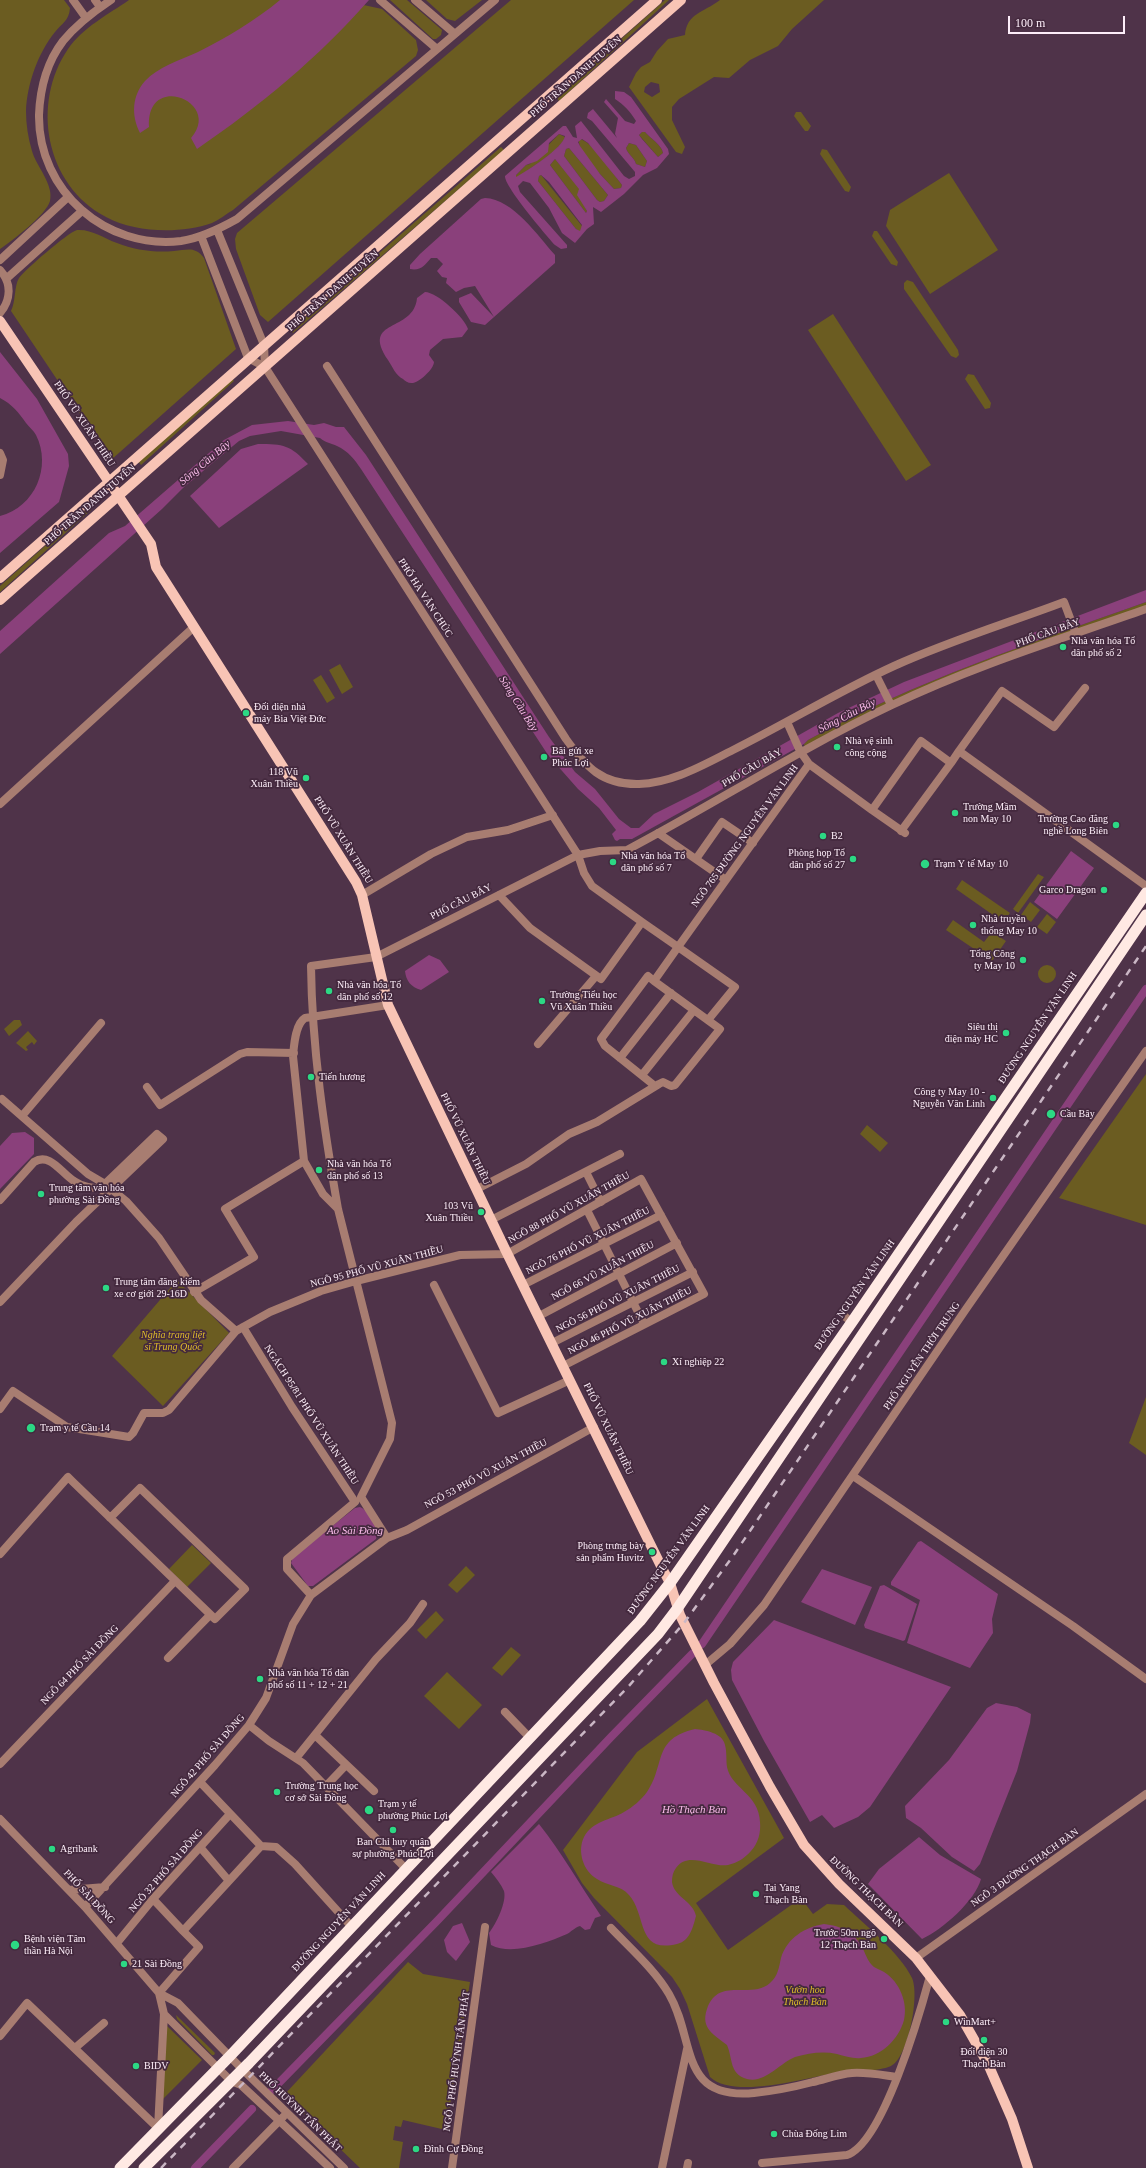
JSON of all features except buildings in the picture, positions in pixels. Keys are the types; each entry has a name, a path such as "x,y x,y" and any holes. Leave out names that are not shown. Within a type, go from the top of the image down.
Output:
{"highway":[{"name":"ĐƯỜNG NGUYỄN VĂN LINH","path":"120,2168 230,2056 640,1621 670,1583 848,1319 1146,893"},
{"path":"144,2168 231,2081 658,1634 677,1609 1146,915"},
{"path":"1092,971 1103,978"}],"main road":[{"name":"PHỐ TRẦN DANH TUYÊN","path":"0,578 109,483 248,358 657,0"},
{"name":"PHỐ TRẦN DANH TUYÊN","path":"0,600 681,0"},
{"path":"517,124 528,136"},
{"name":"PHỐ VŨ XUÂN THIỀU","path":"0,321 143,532 153,549 156,567 356,882 362,895 388,1005 507,1254 564,1366 670,1583 677,1609"},
{"name":"ĐƯỜNG THẠCH BÀN","path":"677,1609 770,1788 804,1844 839,1884 916,1958 960,2015 988,2064 1012,2119 1028,2168"}],"street":[{"path":"73,0 86,18"},
{"path":"94,0 100,8"},
{"path":"111,0 86,18 62,42 51,61 39,103 39,125 42,147 50,167 68,197 82,211 105,227 123,235 142,240 162,242 182,241 201,236 217,230 236,219 495,0"},
{"path":"380,0 437,50"},
{"path":"415,0 455,34"},
{"path":"0,260 68,197"},
{"path":"6,279 82,211"},
{"path":"217,230 264,345 265,367"},
{"path":"201,236 248,358 265,367"},
{"path":"0,270 6,279 9,294 7,302 0,313"},
{"path":"327,366 566,739 580,758 595,773 610,780 639,784 676,777 876,675 932,651 1064,602 1076,634"},
{"name":"PHỐ HÀ VĂN CHÚC","path":"265,367 578,855 584,873 592,886 642,922"},
{"path":"0,453 3,460 0,475"},
{"name":"PHỐ CẦU BÂY","path":"312,1017 311,966 376,957 578,855 600,851 627,850 800,751 940,682 1146,609"},
{"path":"0,804 194,628"},
{"path":"876,675 891,705"},
{"path":"872,810 921,741 951,763 1002,691 1054,726 1085,688"},
{"path":"786,722 800,751 809,764"},
{"path":"959,751 1146,886"},
{"name":"NGÕ 765 ĐƯỜNG NGUYỄN VĂN LINH","path":"654,981 809,764 903,832 951,763"},
{"path":"362,895 431,854 467,836 508,830 553,816"},
{"path":"696,859 722,822 753,843"},
{"path":"658,833 726,880"},
{"path":"499,894 530,928 601,979 642,922 735,987 708,1020"},
{"path":"538,1044 596,976"},
{"path":"477,1189 526,1164 569,1134 597,1122 655,1086 663,1082 671,1086 675,1084 720,1030 648,976 601,1039 605,1046 655,1086"},
{"path":"620,1058 671,993"},
{"path":"338,1210 320,1190 304,1161 294,1041 301,1020 388,1005"},
{"path":"642,1075 694,1010"},
{"path":"312,1017 324,1124 338,1210 390,1409 392,1430 382,1456 358,1499 287,1559 287,1569 311,1595 387,1538"},
{"path":"22,1116 101,1023"},
{"name":"PHỐ NGUYỄN THỜI TRUNG","path":"705,1665 730,1644 764,1605 1146,1051"},
{"path":"147,1087 160,1105 240,1054 246,1052 294,1053"},
{"path":"2,1099 88,1174 108,1186 126,1201 159,1238 194,1292 208,1308 240,1329"},
{"path":"0,1200 34,1162 41,1159 49,1160 80,1184 98,1189 108,1186 163,1139 158,1134 108,1186 0,1302"},
{"path":"491,1220 620,1154"},
{"path":"194,1292 254,1257 225,1209 304,1161"},
{"path":"586,1172 601,1202"},
{"name":"NGÕ 88 PHỐ VŨ XUÂN THIỀU","path":"507,1254 641,1179 661,1216"},
{"path":"587,1210 644,1324"},
{"path":"661,1216 693,1272"},
{"name":"NGÕ 76 PHỐ VŨ XUÂN THIỀU","path":"523,1285 661,1216"},
{"name":"NGÕ 66 VŨ XUÂN THIỀU","path":"539,1316 677,1243"},
{"name":"NGÕ 95 PHỐ VŨ XUÂN THIỀU","path":"0,1409 13,1391 67,1427 129,1437 133,1433 144,1412 163,1413 170,1410 240,1329 270,1312 321,1291 460,1255 507,1254"},
{"name":"NGÕ 56 PHỐ VŨ XUÂN THIỀU","path":"552,1344 693,1272"},
{"name":"NGÕ 46 PHỐ VŨ XUÂN THIỀU","path":"564,1366 704,1294 693,1272"},
{"path":"434,1285 498,1413 570,1380"},
{"name":"NGÁCH 95/81 PHỐ VŨ XUÂN THIỀU","path":"240,1329 292,1408 387,1538"},
{"name":"NGÕ 53 PHỐ VŨ XUÂN THIỀU","path":"387,1538 407,1530 594,1427"},
{"path":"853,1476 1073,1626 1146,1679"},
{"path":"0,1554 68,1477 110,1518 175,1580 210,1615 215,1619 245,1589 140,1488 110,1518"},
{"name":"NGÕ 64 PHỐ SÀI ĐỒNG","path":"0,1764 175,1580"},
{"name":"NGÕ 42 PHỐ SÀI ĐỒNG","path":"85,1907 200,1782 249,1725 266,1698 293,1624 311,1595"},
{"path":"297,1757 376,1659 410,1623 423,1604"},
{"path":"168,1658 210,1615"},
{"path":"505,1712 530,1738"},
{"path":"249,1725 279,1747 297,1757 406,1869"},
{"path":"315,1735 374,1791"},
{"path":"326,1786 346,1765"},
{"path":"200,1782 261,1846 276,1847 295,1864 351,1926"},
{"name":"NGÕ 3 ĐƯỜNG THẠCH BÀN","path":"916,1958 1146,1794"},
{"name":"NGÕ 32 PHỐ SÀI ĐỒNG","path":"117,1943 153,1899 230,1814"},
{"name":"PHỐ SÀI ĐỒNG","path":"0,1819 85,1907 160,1993 178,2003 242,2069"},
{"path":"182,1931 261,1846"},
{"path":"200,1847 229,1881"},
{"path":"69,1890 105,1886"},
{"path":"153,1899 182,1931 199,1947 160,1993"},
{"name":"NGÕ 1 PHỐ HUỲNH TẤN PHÁT","path":"452,2168 485,1927"},
{"path":"611,1928 647,1965 664,1986 676,2007 688,2044 691,2061 700,2076 711,2088 724,2092 742,2094 779,2090 850,2073 897,2077"},
{"path":"762,2163 853,2153 864,2142 877,2121 897,2077 916,2026 930,1976"},
{"name":"PHỐ SÀI ĐỒNG","path":"158,2128 164,2014 160,1993"},
{"path":"0,2036 27,2003 158,2128"},
{"path":"164,2014 218,2067"},
{"path":"75,2048 104,2023"},
{"path":"662,2168 688,2044"},
{"name":"PHỐ HUỲNH TẤN PHÁT","path":"218,2067 231,2081 241,2085 280,2120 330,2168"},
{"name":"PHỐ HUỲNH TẤN PHÁT","path":"242,2069 344,2168"},
{"path":"233,2168 287,2112"}],"green space":[{"path":"0,0 64,0 70,8 67,19 55,32 43,49 34,69 27,101 26,121 29,141 34,157 47,182 51,195 50,201 36,220 0,249"},
{"path":"129,0 355,0 359,4 382,9 416,40 418,50 416,56 233,210 220,219 199,227 186,229 144,229 106,217 85,203 69,185 57,164 50,141 48,117 50,94 57,70 68,49 88,28"},
{"path":"390,0 407,0 442,30 441,35 436,39 433,39"},
{"path":"426,0 482,0 455,21 447,19"},
{"path":"511,0 634,0 268,322 260,315 236,249 235,239 237,233"},
{"path":"665,0 669,0 559,101 556,97"},
{"path":"720,0 824,0 792,29 778,46 750,60 729,78 714,77 679,99 672,107 672,120 685,147 682,154 676,152 629,87 636,73 641,67 650,62 657,51 668,39 685,35 686,28 692,18","holes":["651,82 659,84 660,92 652,97 644,92 645,87"]},
{"path":"796,112 801,112 811,126 808,131 805,131 794,116"},
{"path":"642,132 645,132 658,144 663,153 658,157 639,135"},
{"path":"559,134 565,137 563,142 544,159 516,178 516,175 526,165 530,164"},
{"path":"579,139 584,140 595,150 622,185 621,188 614,189 592,165 582,151 579,144"},
{"path":"629,143 636,145 647,161 645,167 636,164 628,152 626,148"},
{"path":"501,147 504,150 293,333 291,330"},
{"path":"569,148 608,195 604,201 600,202 597,200 564,156 566,149"},
{"path":"822,149 827,150 851,187 849,192 845,191 820,154"},
{"path":"555,159 580,189 578,193 587,211 586,213 550,165"},
{"path":"949,173 998,250 930,294 886,226 890,210"},
{"path":"541,175 582,226 583,229 580,232 538,181 539,176"},
{"path":"77,230 93,232 117,243 138,249 160,252 194,250 201,254 204,258 236,349 111,460 11,311 14,303 16,285 19,278 56,244"},
{"path":"874,231 877,231 898,262 897,266 891,264 872,236"},
{"path":"907,280 913,282 958,350 959,355 956,358 951,356 904,289 904,283"},
{"path":"833,314 931,465 906,481 808,330"},
{"path":"968,374 974,375 991,403 990,408 985,409 965,379"},
{"path":"232,379 234,381 141,465 138,461"},
{"path":"90,506 91,510 0,592 0,586"},
{"path":"1146,602 1146,607 946,678 805,748 804,744 808,740 890,699 932,681 1017,648"},
{"path":"340,664 353,687 342,694 329,670"},
{"path":"321,675 335,698 327,703 313,680"},
{"path":"1038,874 1044,877 1018,913 1013,909"},
{"path":"962,880 1010,913 1003,922 956,889"},
{"path":"1030,902 1040,910 1031,922 1021,915"},
{"path":"1047,914 1056,922 1047,934 1037,927"},
{"path":"953,920 984,942 992,932 1006,941 992,961 946,930"},
{"path":"1047,965 1053,968 1056,974 1053,980 1047,983 1041,980 1038,974 1041,968"},
{"path":"14,1020 20,1020 22,1025 9,1036 4,1029"},
{"path":"28,1031 37,1041 34,1045 32,1042 26,1047 28,1050 26,1051 16,1043"},
{"path":"1146,1074 1146,1225 1059,1198"},
{"path":"867,1125 888,1143 880,1152 860,1134"},
{"name":"Nghĩa trang liệt sĩ Trung Quốc","path":"177,1280 229,1333 163,1406 112,1356"},
{"path":"1146,1397 1146,1455 1129,1443"},
{"path":"192,1545 211,1563 187,1587 169,1569"},
{"path":"466,1566 475,1575 457,1593 448,1585"},
{"path":"436,1611 444,1620 426,1639 417,1630"},
{"path":"511,1647 521,1655 502,1676 492,1668"},
{"path":"447,1672 482,1705 459,1729 424,1696"},
{"name":"Vườn hoa Thạch Bàn","path":"707,1699 784,1838 696,1903 728,1950 801,1898 813,1914 827,1904 844,1905 891,1949 900,1959 912,1978 914,1998 911,2026 903,2051 897,2061 891,2066 873,2070 840,2072 792,2082 754,2087 736,2087 721,2084 710,2077 687,2004 680,1989 672,1977 594,1898 582,1883 563,1850 637,1752"},
{"path":"408,1962 423,1974 470,1982 446,2130 403,2120 401,2127 395,2126 393,2140 403,2142 399,2168 360,2168 284,2095"},
{"path":"176,2015 215,2053 214,2055 212,2055 177,2019"},
{"path":"166,2025 202,2060 160,2102"}],"water":[{"path":"280,0 369,0 330,41 288,80 243,116 197,149 191,138 198,125 198,113 191,104 181,98 169,96 159,100 151,110 149,127 140,133 134,113 135,99 137,93 150,76 230,35 261,15"},
{"path":"615,91 624,92 631,97 668,149 669,154 657,168 643,175 624,194 601,212 593,207 594,224 587,229 575,243 562,233 549,208 530,183 523,181 518,186 520,192 567,245 567,248 561,249 555,245 526,210 511,190 505,176 563,126 566,126 573,137 577,138 575,126 581,121 624,176 629,179 635,176 635,172 592,121 587,118 588,113 593,109 617,138 615,134 618,118 604,102 606,99 625,121 634,124 636,121 627,108 615,99","holes":["642,132 645,132 658,144 663,153 658,157 639,135","559,134 565,136 563,141 552,153 516,177 516,175 526,165 537,161 548,152 549,143","582,139 588,143 622,185 621,188 614,189 600,174 578,142","629,143 636,145 647,161 645,167 636,164 626,148","569,148 608,195 604,201 600,202 597,200 564,156 566,149","555,159 579,189 577,195 587,211 586,213 550,165","541,175 549,182 582,225 580,231 576,229 538,181 539,176"]},
{"path":"485,198 495,200 515,211 533,229 555,255 555,263 485,325 471,322 459,302 459,298 471,293 494,317 475,286 464,288 456,292 446,283 447,278 442,277 437,271 443,264 437,258 431,258 422,267 417,269 410,269 410,265 420,254 481,199"},
{"path":"425,292 436,296 450,306 466,324 468,329 462,337 443,339 430,350 429,355 434,362 429,372 418,381 410,383 398,376 394,371 381,347 380,338 384,331 407,317 414,309 417,298"},
{"path":"0,352 37,399 68,454 69,466 59,502 0,553 0,516 23,504 31,495 41,472 42,460 40,447 35,434 15,409 0,398"},
{"name":"Sông Cầu Bây","path":"288,421 314,425 324,423 336,427 344,427 366,455 549,737 575,772 595,789 619,819 631,828 639,828 654,814 698,792 838,713 904,682 1146,590 1146,602 974,664 890,699 808,740 804,744 632,839 620,839 617,841 612,834 616,830 599,808 578,789 548,755 356,462 345,450 320,438 281,431 250,436 239,441 183,488 162,509 0,654 0,631 109,533 125,526 224,440 252,425"},
{"path":"258,444 274,444 291,449 308,464 219,528 190,496 241,449"},
{"path":"1071,851 1094,868 1057,919 1034,902"},
{"path":"429,955 440,960 449,972 421,990 414,987 410,983 405,971"},
{"path":"25,1132 34,1138 34,1154 0,1189 0,1146 12,1133"},
{"name":"Ao Sài Đồng","path":"360,1507 370,1516 375,1525 377,1535 376,1539 313,1586 308,1586 291,1563 293,1557 355,1508"},
{"path":"921,1541 998,1594 992,1619 993,1633 970,1668 907,1643 920,1600 891,1585 891,1582 918,1542"},
{"path":"822,1569 872,1587 855,1625 801,1602"},
{"path":"884,1585 917,1604 905,1640 903,1641 865,1628 864,1625 880,1586"},
{"path":"774,1620 951,1687 870,1807 858,1817 834,1828 822,1815 810,1822 764,1741 732,1680 731,1670 733,1662"},
{"path":"996,1703 1017,1707 1031,1714 1030,1723 1017,1771 980,1864 974,1871 952,1857 921,1828 906,1818 905,1806 949,1760 987,1708"},
{"name":"Hồ Thạch Bàn","path":"695,1729 713,1733 724,1741 727,1767 734,1781 755,1805 760,1822 760,1830 753,1848 746,1856 735,1863 722,1865 687,1860 676,1868 672,1878 673,1887 676,1892 691,1906 696,1916 694,1925 685,1940 677,1944 664,1946 655,1943 644,1931 635,1903 626,1892 618,1887 601,1881 588,1871 581,1854 581,1848 584,1837 592,1827 619,1815 637,1803 645,1795 653,1782 662,1754 672,1739 681,1733"},
{"path":"539,1824 601,1916 595,1918 590,1929 585,1930 580,1926 559,1938 529,1947 519,1949 499,1948 491,1945 489,1933 498,1919 505,1896 500,1883 491,1872"},
{"path":"919,1837 940,1855 981,1879 978,1888 957,1914 939,1929 922,1939 868,1884 879,1869"},
{"path":"462,1923 470,1942 456,1961 447,1952 444,1940 453,1926"},
{"path":"824,1924 842,1928 852,1934 860,1943 872,1965 890,1976 894,1981 902,1993 904,2000 905,2013 902,2027 888,2046 882,2051 868,2057 855,2058 832,2053 811,2054 795,2057 760,2079 753,2080 741,2077 734,2070 727,2045 710,2031 705,2022 707,2009 712,1999 719,1993 736,1990 754,1990 762,1988 770,1983 779,1968 784,1951 792,1939 810,1928"}],"waterway":[{"path":"702,1644 1146,989"},
{"path":"272,2090 438,1920 611,1737 692,1654"},
{"path":"195,2168 252,2109"}],"railway":[{"path":"161,2168 628,1687 684,1623 733,1556 1146,946"}],"place":[{"name":"Nhà văn hóa Tổ dân phố số 2","path":"1063,647"},
{"name":"Đối diện nhà máy Bia Việt Đức","path":"246,713"},
{"name":"Nhà vệ sinh công cộng","path":"837,747"},
{"name":"Bãi gửi xe Phúc Lợi","path":"544,757"},
{"name":"118 Vũ Xuân Thiều","path":"306,778"},
{"name":"Trường Mầm non May 10","path":"955,813"},
{"name":"Trường Cao đẳng nghề Long Biên","path":"1116,825"},
{"name":"B2","path":"823,836"},
{"name":"Phòng họp Tổ dân phố số 27","path":"853,859"},
{"name":"Nhà văn hóa Tổ dân phố số 7","path":"613,862"},
{"name":"Trạm Y tế May 10","path":"925,864"},
{"name":"Garco Dragon","path":"1104,890"},
{"name":"Nhà truyền thống May 10","path":"973,925"},
{"name":"Tổng Công ty May 10","path":"1023,960"},
{"name":"Nhà văn hóa Tổ dân phố số 12","path":"329,991"},
{"name":"Trường Tiểu học Vũ Xuân Thiều","path":"542,1001"},
{"name":"Siêu thị điện máy HC","path":"1006,1033"},
{"name":"Tiến hương","path":"311,1077"},
{"name":"Công ty May 10 - Nguyễn Văn Linh","path":"993,1098"},
{"name":"Cầu Bây","path":"1051,1114"},
{"name":"Nhà văn hóa Tổ dân phố số 13","path":"319,1170"},
{"name":"Trung tâm văn hóa phường Sài Đồng","path":"41,1194"},
{"name":"103 Vũ Xuân Thiều","path":"481,1212"},
{"name":"Trung tâm đăng kiểm xe cơ giới 29-16D","path":"106,1288"},
{"name":"Xí nghiệp 22","path":"664,1362"},
{"name":"Trạm y tế Cầu 14","path":"31,1428"},
{"name":"Phòng trưng bày sản phẩm Huvitz","path":"652,1552"},
{"name":"Nhà văn hóa Tổ dân phố số 11 + 12 + 21","path":"260,1679"},
{"name":"Trường Trung học cơ sở Sài Đồng","path":"277,1792"},
{"name":"Trạm y tế phường Phúc Lợi","path":"369,1810"},
{"name":"Ban Chỉ huy quân sự phường Phúc Lợi","path":"393,1830"},
{"name":"Agribank","path":"52,1849"},
{"name":"Tai Yang Thạch Bàn","path":"756,1894"},
{"name":"Trước 50m ngõ 12 Thạch Bàn","path":"884,1939"},
{"name":"Bệnh viện Tâm thần Hà Nội","path":"15,1945"},
{"name":"21 Sài Đồng","path":"124,1964"},
{"name":"WinMart+","path":"946,2022"},
{"name":"Đối diện 30 Thạch Bàn","path":"984,2040"},
{"name":"BIDV","path":"136,2066"},
{"name":"Chùa Đống Lim","path":"774,2134"},
{"name":"Đình Cự Đồng","path":"416,2149"}]}
